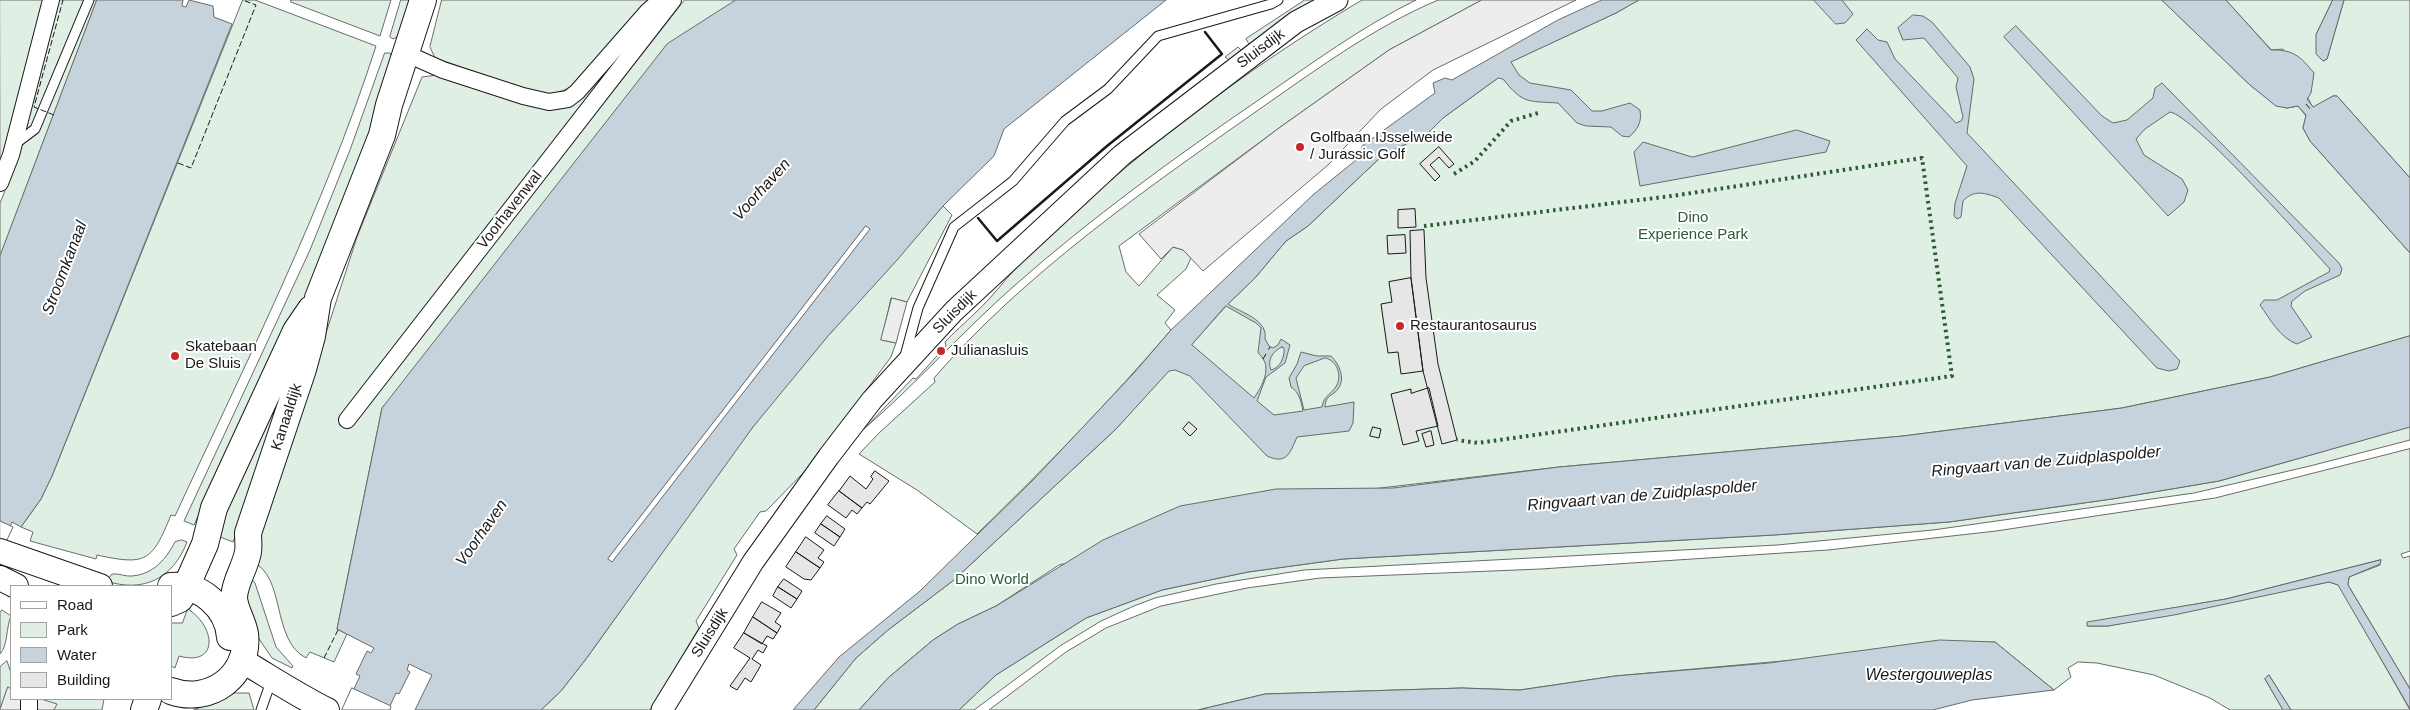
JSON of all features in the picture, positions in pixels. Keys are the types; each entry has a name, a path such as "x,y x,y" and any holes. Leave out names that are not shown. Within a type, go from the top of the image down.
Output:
{"main road":[{"name":"Kanaaldijk","path":"175,591 210,528 214,508 296,331 318,298 382,135 389,105 423,0"},
{"name":"Kanaaldijk","path":"382,135 398,110 433,0"},
{"name":"Kanaaldijk","path":"225,603 237,547 248,533 303,369 312,336 318,298"},
{"path":"2,552 97,585"},
{"path":"0,578 14,585"},
{"path":"175,591 207,596 225,603 224,616 236,660 264,700 293,693"},
{"path":"236,660 270,676 293,693 326,710"},
{"path":"176,700 210,692 221,687 236,660"}],"street":[{"path":"0,183 14,144 51,0"},
{"path":"416,58 443,70 523,96 549,102 568,99 577,92 648,11 661,0"},
{"name":"Voorhavenwal","path":"347,420 674,0"},
{"name":"Sluisdijk","path":"662,710 754,562 834,449 872,400 954,311 1122,155 1296,22 1337,0"}],"lane":[{"path":"14,144 35,128 89,0"},
{"path":"902,367 918,308 954,226 1013,181 1065,122 1108,89 1158,36 1271,4 1278,0"}],"green space":[{"path":"0,0 45,0 0,167"},
{"path":"58,0 97,0 0,257 0,203 17,161"},
{"path":"243,0 255,0 376,46 333,166 283,284 175,516 171,515 152,551 146,556 137,559 127,560 97,555 96,559 30,541 33,532 21,527 41,499 52,476"},
{"path":"291,0 391,0 380,36 291,2"},
{"path":"401,0 416,0 401,35 393,39 390,37"},
{"path":"442,0 648,0 574,84 558,92 540,94 435,58 430,47"},
{"path":"685,0 736,0 382,408 337,629 347,634 334,662 310,652 306,658 295,649 288,637 282,623 270,580 263,569 252,562 357,237 422,77 437,75 538,107 563,108 574,103 660,9 338,419 349,428"},
{"path":"1305,0 1323,0 1229,60 1225,57 1238,47 1241,50 1249,44 1246,39"},
{"path":"1362,0 1416,0 1376,22 1317,59 1103,212 1014,286 864,429 913,378 916,379 946,346 945,342 982,307 1019,265 1064,221 1104,186 1186,119 1229,87"},
{"path":"1438,0 1482,0 1389,50 1119,246 1126,272 1139,286 1173,247 1183,250 1191,258 1186,269 1157,295 1175,310 1165,323 1171,330 1076,434 977,534 917,490 859,454 935,382 934,378 1006,304 1086,236 1170,173 1321,67 1366,37"},
{"name":"Dino Experience Park","path":"1639,0 2162,0 2250,85 2276,105 2287,108 2298,106 2306,116 2303,128 2310,141 2410,253 2410,336 2270,377 2122,408 1903,436 1559,467 1372,489 1059,565 996,606 958,624 933,640 888,678 859,710 814,710 856,658 888,630 954,580 1116,429 1228,304 1255,278 1286,241 1308,226 1383,155 1427,134 1443,118 1498,78 1510,62 1616,13"},
{"path":"2226,0 2333,0 2316,35 2323,61 2327,59 2344,0 2410,0 2410,178 2337,96 2333,96 2313,108 2283,49 2272,50"},
{"path":"385,53 390,53 395,64 393,73 309,291 253,396 194,525 184,521 310,250 350,150"},
{"path":"943,206 952,215 907,302 891,298 882,340 896,343 891,357 808,468 766,511 760,512 734,549 737,555 696,621 699,628 650,710 541,710 561,691 586,659 710,485 775,399"},
{"path":"296,361 233,542 215,535"},
{"path":"2410,427 2410,440 2194,493 1933,530 1777,545 1304,570 1216,584 1155,598 1101,621 1060,646 974,710 959,710 996,675 1086,618 1162,590 1248,572 1343,559 1774,535 1949,522 2112,499 2219,481"},
{"path":"2410,449 2410,551 2401,554 2403,558 2410,556 2410,689 2348,585 2349,577 2380,565 2380,560 2226,599 2087,623 2088,626 2108,626 2329,582 2339,585 2410,710 2291,710 2269,675 2265,679 2283,710 2230,710 2210,698 2154,675 2097,663 2078,662 2068,668 2071,677 2054,690 1995,642 1615,676 1520,690 1462,688 1265,694 1198,710 989,710 1066,652 1106,628 1161,606 1247,588 1320,578 1541,569 1828,550 1996,531 2215,498"},
{"path":"182,540 187,542 181,555 165,574 155,580 144,584 132,585 106,581 112,574 140,575 153,569 168,554 175,542"},
{"path":"250,577 255,583 276,647 293,666 292,668 272,658 257,636 246,599"},
{"path":"188,609 198,617 204,626 209,644 207,651 201,656 192,658 179,656 175,668 172,666 172,623 182,623"},
{"path":"2,610 10,615 10,619 3,651 0,654 0,613"},
{"path":"7,661 10,670 10,689 8,688 0,710 0,667"},
{"path":"235,693 249,693 254,710 194,710"},
{"path":"37,700 104,700 102,710 37,710"}],"shaded area":[{"name":"Golfbaan IJsselweide / Jurassic Golf","path":"1482,0 1576,0 1433,70 1381,109 1328,165 1203,271 1183,250 1173,247 1161,259 1139,234 1279,128 1389,50"},
{"path":"892,298 907,302 896,343 881,340"},
{"path":"8,687 10,688 10,700 44,700 57,704 54,710 0,710"}],"water":[{"name":"Stroomkanaal","path":"97,0 183,0 182,6 186,7 189,0 213,6 214,17 232,24 52,476 41,499 21,527 12,522 0,553 0,256"},
{"name":"Voorhaven","path":"736,0 1166,0 1004,129 994,156 943,206 828,336 753,427 586,659 561,691 541,710 415,710 432,675 409,664 407,670 410,672 399,694 396,693 388,710 344,710 360,676 356,674 367,651 371,653 374,648 337,629 382,408 667,44"},
{"path":"1602,0 1639,0 1616,13 1511,62 1519,75 1530,83 1571,90 1592,111 1602,111 1630,103 1640,110 1640,122 1629,137 1622,136 1611,127 1586,126 1577,123 1558,103 1526,100 1516,93 1503,79 1498,78 1443,118 1427,134 1383,155 1308,226 1286,241 1255,278 1228,304 1252,317 1262,326 1269,346 1273,348 1278,345 1281,339 1290,345 1285,363 1266,377 1257,401 1274,415 1303,411 1299,397 1291,387 1289,378 1301,352 1317,356 1331,356 1339,367 1341,380 1338,389 1326,400 1325,407 1354,402 1353,423 1349,431 1297,437 1287,456 1279,459 1267,456 1190,376 1175,370 1169,371 1116,429 954,580 888,630 856,658 814,710 793,710 839,657 920,591 1033,480 1133,374 1171,330 1314,194 1361,156 1362,146 1435,93 1433,83 1445,78 1452,80 1558,20","holes":["1226,306 1256,323 1261,328 1258,352 1265,363 1266,374 1254,398 1192,345","1284,348 1283,358 1279,365 1271,370 1270,360 1278,349","1325,358 1333,362 1338,370 1339,379 1337,384 1333,391 1325,398 1322,407 1304,410 1296,378 1304,366"]},
{"path":"1814,0 1842,0 1853,14 1845,23 1836,24"},
{"path":"2162,0 2226,0 2271,50 2291,53 2305,63 2314,73 2311,93 2307,99 2313,107 2333,96 2337,96 2410,178 2410,253 2310,141 2303,128 2306,115 2298,106 2287,108 2276,106 2250,85"},
{"path":"2333,0 2344,0 2327,59 2323,61 2316,54 2316,35"},
{"path":"1913,15 1923,16 1932,22 1970,67 1974,79 1967,133 2180,361 2177,369 2169,371 2157,368 1999,198 1980,193 1971,195 1963,201 1961,217 1957,219 1954,216 1955,203 1967,166 1856,40 1867,29 1878,40 1887,42 1895,59 1956,123 1961,121 1963,117 1956,87 1958,78 1924,38 1903,40 1898,28"},
{"path":"2016,26 2102,116 2113,123 2127,120 2153,98 2155,88 2162,83 2339,263 2342,269 2340,275 2305,291 2292,301 2291,306 2312,337 2297,344 2291,341 2276,328 2260,305 2264,300 2277,300 2329,272 2330,269 2250,182 2202,135 2183,119 2170,112 2145,129 2136,139 2144,155 2182,179 2188,190 2184,202 2168,216 2004,37"},
{"path":"1797,130 1830,141 1826,152 1640,186 1634,152 1643,142 1692,157"},
{"name":"Ringvaart van de Zuidplaspolder","path":"2410,336 2410,427 2219,481 2112,499 1949,522 1774,535 1343,559 1248,572 1162,590 1086,618 996,675 959,710 859,710 888,678 933,640 958,624 996,606 1103,540 1180,506 1276,489 1393,488 1559,467 1903,436 2122,408 2270,377"},
{"path":"2381,560 2380,564 2349,577 2348,585 2410,689 2410,709 2338,585 2329,582 2174,615 2108,626 2087,626 2087,622 2226,599"},
{"name":"Westergouweplas","path":"1940,640 1995,642 2054,690 1972,700 1933,710 1198,710 1265,694 1462,688 1520,690 1615,676 1769,663"},
{"path":"2269,675 2291,710 2283,710 2265,679"}],"pier":[{"path":"866,226 870,229 612,562 608,559"},
{"path":"0,521 13,527 0,555"},
{"path":"352,688 391,706 390,710 342,710"}],"building":[{"path":"1439,147 1454,164 1449,168 1439,157 1430,165 1440,176 1435,181 1420,164"},
{"path":"1415,209 1416,227 1398,228 1398,210"},
{"path":"1424,230 1426,278 1438,364 1457,440 1442,444 1423,371 1411,278 1410,231"},
{"path":"1405,235 1406,253 1388,254 1387,236"},
{"path":"1411,278 1423,371 1401,374 1398,352 1388,353 1381,304 1392,302 1389,282"},
{"path":"1429,388 1438,426 1416,431 1419,441 1403,445 1391,394 1411,389 1411,393"},
{"path":"1189,422 1197,429 1190,436 1183,429"},
{"path":"1373,427 1381,429 1379,438 1370,436"},
{"path":"1431,431 1434,445 1426,447 1422,434"},
{"path":"875,471 889,481 870,504 867,502 862,508 839,491 850,476 866,489 873,479 871,477"},
{"path":"839,491 862,508 857,514 852,510 846,518 828,505"},
{"path":"827,516 845,529 840,537 821,524"},
{"path":"821,524 840,537 834,546 815,533"},
{"path":"806,537 824,550 818,558 824,562 820,568 796,552"},
{"path":"796,552 820,568 811,580 804,579 786,567"},
{"path":"784,579 802,591 797,599 778,587"},
{"path":"778,587 797,599 791,608 773,596"},
{"path":"762,602 781,613 775,622 781,626 777,633 753,617"},
{"path":"753,617 777,633 773,639 767,636 762,644 744,633"},
{"path":"744,633 767,646 763,653 758,650 752,659 761,665 751,682 745,678 737,690 730,686 750,658 734,648"}],"ferry route":[{"path":"1263,359 1270,347"}],"hedge":[{"path":"1454,174 1475,161 1511,121 1538,113"},
{"path":"1424,226 1672,196 1922,158 1952,376 1478,443 1457,440"}],"fence":[{"path":"54,115 34,107 63,0"},
{"path":"178,163 191,168 256,5 245,1"},
{"path":"2306,104 2311,110"},
{"path":"324,658 338,630"}],"wall":[{"path":"978,218 997,241 1107,146 1222,54 1205,32"}],"place":[{"name":"Golfbaan IJsselweide / Jurassic Golf","path":"1300,147"},
{"name":"Restaurantosaurus","path":"1400,326"},
{"name":"Julianasluis","path":"941,351"},
{"name":"Skatebaan De Sluis","path":"175,356"}],"park label":[{"name":"Dino World","path":"992,580"}]}
